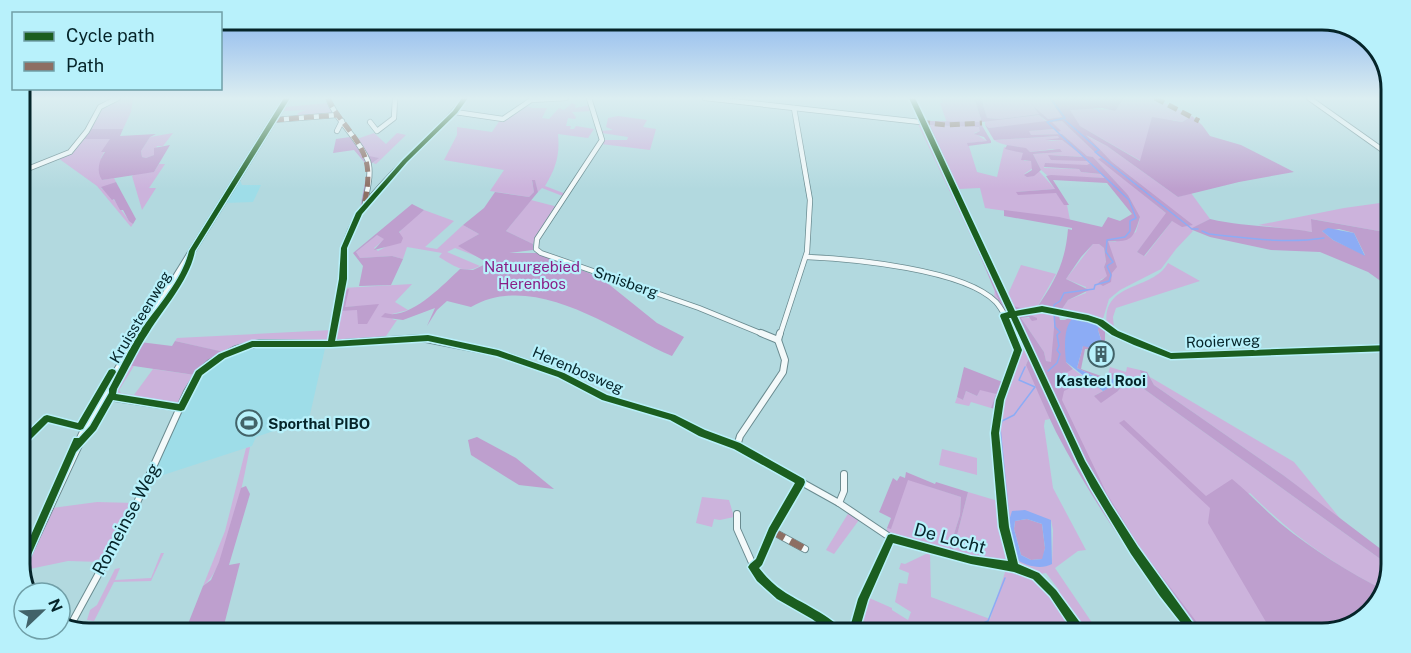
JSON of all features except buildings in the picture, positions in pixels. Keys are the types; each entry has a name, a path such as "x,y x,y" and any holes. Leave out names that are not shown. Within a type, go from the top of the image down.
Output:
{"main road":[{"name":"Kruissteenweg","path":"30,548 75,449 104,396 269,128"}],"street":[{"path":"30,168 70,152 88,128"},
{"path":"347,128 368,162 369,178 365,204"},
{"path":"331,344 343,279 346,240 365,204 437,128"},
{"name":"Smisberg","path":"598,128 602,140 537,239 536,249 699,308 778,340"},
{"path":"737,446 745,429 783,372 785,360 778,340 807,257 810,200 798,128"},
{"path":"1352,128 1381,149"},
{"path":"807,257 858,260 938,276 991,297 1004,316 1018,350 1000,400 995,433 1004,527 1014,567"},
{"name":"Rooierweg","path":"1004,316 1042,309 1088,318 1100,322 1115,333 1137,343 1172,356 1381,348"},
{"name":"Herenbosweg","path":"181,408 199,373 210,363 236,349 259,343 331,344 428,338 498,353 561,375 591,393 661,413 711,437 737,446 839,503 891,538"},
{"path":"104,396 181,408"},
{"name":"Romeinse Weg","path":"73,620 135,507 181,408"},
{"path":"30,434 47,418 80,427"},
{"path":"839,503 844,491 844,474"},
{"path":"753,567 759,562 772,531 801,482"},
{"path":"737,514 737,529 757,574 784,598 824,623"},
{"path":"772,531 805,549"},
{"path":"857,623 863,600 891,538"},
{"name":"De Locht","path":"891,538 971,560 1014,567 1040,580 1053,593 1074,623"}],"shaded area":[{"path":"457,128 492,132 494,128 594,129 588,138 558,134 556,161 545,186 566,194 565,197 542,188 538,192 535,181 532,181 534,192 529,197 490,191 504,170 444,160 457,135"},
{"path":"609,128 656,129 650,150 601,144 604,140 627,140 628,137 600,131 613,130"},
{"path":"920,128 930,128 1009,298 1008,294 1021,265 1056,274 1036,309 1004,313 994,299 995,287"},
{"path":"932,128 980,128 980,131 974,133 987,141 968,143 977,172 997,177 1004,147 1023,153 1024,161 1031,161 1033,168 1024,174 1039,171 1055,189 1017,192 1056,193 1067,205 1070,220 985,208 980,188 958,189"},
{"path":"1057,128 1070,128 1101,158 1099,159 1167,214 1137,252 1145,256 1172,221 1192,225 1112,162 1085,135 1107,146 1178,197 1191,193 1210,219 1191,229 1193,231 1161,269 1120,290 1109,299 1102,322 1060,312 1068,300 1086,293 1086,287 1066,279 1093,244 1099,244 1104,248 1106,263 1104,267 1108,276 1100,280 1111,282 1108,241 1115,242 1136,232 1140,218 1128,195 1093,157 1087,156 1062,134 1031,135 1028,131 1054,129 1060,131"},
{"path":"1084,128 1166,128 1141,161"},
{"path":"173,133 163,146 157,146 154,155 142,157 141,151 150,137"},
{"path":"374,133 386,144 397,133 406,135 376,164 373,163 378,158 369,157 357,139"},
{"path":"1058,136 1060,138 1047,141 1062,140 1085,157 1049,155 1089,161 1092,164 1088,166 1044,166 1044,168 1079,169 1081,172 1101,174 1106,178 1048,176 1041,170 1033,154 1062,152 1053,149 1030,152 994,140"},
{"path":"83,139 111,139 101,158 102,180 114,178 116,182 101,188 111,196 133,224 131,227 97,186 58,158 74,150"},
{"path":"159,164 165,164 149,188 156,188 142,210 132,176 137,173 154,172"},
{"path":"240,180 242,185 261,185 253,202 225,203"},
{"path":"531,200 558,207 533,244 506,231"},
{"path":"1381,203 1381,231 1312,219 1313,232 1258,225"},
{"path":"424,210 454,221 425,247 437,249 463,225 479,234 459,246 481,258 455,248 447,252 480,266 469,270 464,269 439,257 442,253 407,247 403,259 392,256 360,258 356,252 377,235 385,239 374,248 378,251 391,244 405,225"},
{"path":"1168,263 1200,281 1116,308 1113,317 1114,329 1107,325 1107,311 1112,301 1120,293 1161,272"},
{"path":"412,284 395,302 408,310 388,315 397,320 384,339 337,342 334,340 339,311 379,305 344,307 348,289 343,290 343,288"},
{"path":"1041,310 1055,317 1052,363 1046,361 1044,352 1021,318 1036,318 1028,314"},
{"path":"332,330 328,341 255,342 210,361 223,352 175,341 177,338"},
{"path":"1023,337 1031,353 1026,365 1067,372 1073,369 1103,391 1094,396 1118,391 1123,384 1122,378 1113,373 1108,374 1110,367 1126,372 1127,367 1140,370 1144,389 1381,559 1380,575 1376,586 1314,548 1250,493 1214,510 1353,614 1341,620 1325,623 1320,616 1268,623 1183,623 1043,403 1050,419 1045,420 1044,426 1053,488 1086,550 1078,551 1055,568 1092,623 1076,623 1055,593 1059,590 1046,573 1040,574 1016,561 1009,535 998,422 1020,352 1016,338","holes":["1012,511 1051,520 1052,564 1016,559"]},
{"path":"255,344 326,344 309,419 256,437 252,446 151,479 189,393 203,370 235,351"},
{"path":"131,365 134,366 119,390 121,393 134,395 153,369 195,375 179,405 117,395 117,390"},
{"path":"1150,377 1294,462 1343,522 1283,475 1154,385"},
{"path":"980,389 996,394 991,408 971,402 969,406 955,403 957,397 963,400 966,391 977,396"},
{"path":"250,447 227,543 212,577 203,586 225,531 246,448"},
{"path":"942,449 977,458 977,475 939,465"},
{"path":"907,479 961,497 960,515 949,550 886,533 887,528 891,528"},
{"path":"968,492 998,501 1006,562 978,560 953,551"},
{"path":"702,497 729,500 734,517 714,519 712,527 696,523"},
{"path":"97,502 135,503 102,562 68,561 30,569 30,559 52,508"},
{"path":"849,512 859,520 834,554 826,550"},
{"path":"930,552 931,597 990,619 1006,569 1020,573 1041,585 1055,600 1070,623 859,623 867,597 892,608 908,620 911,612 895,602 899,583 907,584 909,573 899,569 901,563 905,564"},
{"path":"161,553 164,553 151,581 114,582 94,621 87,620 90,610 97,605 115,569 120,568 115,580 151,578"}],"green space":[{"path":"922,128 932,128 1013,306 1032,311 1007,313 1002,308 965,220"},
{"path":"979,128 984,128 991,143 968,146 967,143 987,141 984,137 974,134 980,131"},
{"path":"987,128 1058,128 1061,131 1057,132 1054,129 1029,131 1031,135 1062,134 1087,156 1093,157 1128,195 1140,217 1130,238 1122,241 1108,241 1117,267 1112,273 1111,282 1103,286 1098,283 1107,276 1104,267 1106,262 1104,248 1099,244 1093,244 1066,279 1089,290 1068,300 1060,312 1036,309 1058,272 1068,229 1072,230 1072,228 1004,216 1004,210 1059,217 1102,227 1108,217 1120,221 1132,214 1107,183 1053,180 1069,205 1064,205 1056,193 1018,195 1016,192 1055,189 1046,176 1051,175 1105,178 1101,174 1081,172 1079,169 1044,167 1045,163 1087,165 1091,163 1089,161 1051,160 1048,155 1084,157 1062,140 1045,140 1059,138 1058,136 994,140"},
{"path":"1070,128 1084,128 1140,161 1149,128 1205,128 1210,136 1241,145 1294,172 1239,182 1178,197 1107,146 1086,135 1112,162 1193,225 1182,227 1172,221 1144,256 1137,252 1166,213 1098,159 1101,158"},
{"path":"90,129 123,129 120,136 156,134 150,137 141,151 142,157 146,158 154,155 154,148 170,145 154,172 102,180 99,166 105,152 101,152 110,139 83,139"},
{"path":"350,137 353,141 357,139 369,156 379,158 368,166 366,195 372,194 391,171 409,155 400,164 405,166 366,205 360,208 367,173 365,163 354,150 333,153 336,139"},
{"path":"1007,145 1026,148 1030,152 1060,149 1062,152 1033,154 1041,170 1034,176 1027,177 1024,175 1032,170 1031,161 1021,160 1023,153 1005,149"},
{"name":"Natuurgebied Herenbos","path":"532,180 535,180 538,192 506,231 533,244 533,250 509,253 537,253 606,282 657,323 684,337 672,356 574,308 547,300 521,296 496,297 471,307 447,301 437,310 427,326 435,308 403,320 381,317 385,313 404,312 415,307 460,269 473,270 488,263 458,246 479,234 463,225 484,208 495,192 529,197 534,192"},
{"path":"116,182 136,219 133,224 123,210 120,210 114,199 112,200 101,187"},
{"path":"412,204 424,210 399,232 403,238 401,243 374,250 384,239 377,235 356,252 360,258 392,256 403,259 391,285 359,286 363,266 353,253"},
{"path":"1210,219 1312,232 1311,219 1381,231 1381,281 1368,272 1320,252 1271,250 1210,237 1190,229","holes":["1339,229 1354,233 1365,255 1333,240 1322,231"]},
{"path":"349,289 345,307 379,304 367,324 358,324 357,310 339,311 343,290"},
{"path":"1042,311 1058,313 1060,320 1070,317 1099,322 1105,327 1105,344 1098,350 1085,349 1081,369 1104,377 1113,373 1125,381 1118,391 1101,403 1094,396 1105,390 1109,383 1077,368 1083,346 1101,339 1098,330 1066,362 1073,369 1066,373 1078,384 1064,391 1062,400 1107,494 1141,549 1197,623 1180,623 1170,609 1101,510 1056,432 1026,365 1031,353 1023,337 1016,338 1008,323 1008,317 1028,314 1037,318 1032,321 1029,317 1021,318 1044,352 1046,361 1051,362 1055,317 1053,314"},
{"path":"175,341 224,352 195,375 127,365 140,342 172,346"},
{"path":"964,367 1005,383 996,409 991,408 996,394 980,390 977,396 966,391 963,400 957,397"},
{"path":"1140,370 1147,372 1154,385 1283,475 1381,549 1381,559 1144,389"},
{"path":"1124,420 1206,496 1232,479 1280,523 1305,542 1376,586 1369,600 1355,613 1341,620 1322,623 1266,623 1208,523 1210,508 1119,423"},
{"path":"477,437 516,458 554,489 519,485 471,455 468,440"},
{"path":"906,472 935,484 936,482 968,492 953,551 949,550 960,515 961,497 908,480 891,529 887,528 891,518 879,512 893,478 897,481 900,476 905,478"},
{"path":"246,486 250,494 229,565 240,563 225,623 188,623 203,586 211,580 219,562 241,488"},
{"path":"1027,519 1042,524 1045,548 1043,559 1031,560 1021,555 1014,529 1015,521"}],"water":[{"path":"1328,228 1354,233 1365,256 1333,240 1322,231"},
{"path":"1072,319 1099,325 1098,330 1102,343 1095,349 1083,346 1077,368 1108,383 1112,379 1118,381 1103,391 1066,362 1066,334"},
{"path":"1025,510 1051,520 1052,564 1043,567 1034,566 1016,559 1008,524 1012,511","holes":["1027,519 1042,524 1045,548 1042,559 1031,560 1021,555 1014,529 1015,521"]}],"waterway":[{"path":"1054,128 1129,200 1136,218 1130,221 1130,231 1125,237 1107,240 1106,252 1113,262 1107,266 1111,275 1109,281 1095,285 1094,289 1064,293 1060,301 1054,305 1054,309"},
{"path":"1075,128 1099,150 1095,152 1192,229 1198,229"},
{"path":"1202,231 1209,234 1266,240 1324,238"},
{"path":"1048,371 1057,363 1060,354 1057,350 1059,346 1057,335 1060,332 1055,327 1054,313"},
{"path":"1009,519 1000,428 1002,421 1014,415 1035,387 1019,380 1025,367"},
{"path":"983,623 988,621 1005,578"}],"marked path":[{"path":"347,128 368,162 369,179 365,202"},
{"path":"772,531 805,549"}],"cycle path":[{"path":"75,449 93,428 140,339 179,282 192,251 268,128"},
{"path":"331,344 343,279 344,248 359,213 405,161 438,128"},
{"path":"926,128 1082,463 1135,551 1187,623"},
{"path":"1014,567 1004,527 995,433 1000,400 1018,350 1004,316 1042,309 1088,318 1100,322 1115,333 1171,356 1381,348"},
{"path":"112,397 181,408 199,373 222,356 252,344 328,344 428,338 498,353 561,375 605,398 672,417 702,433 737,446 801,482 772,531 759,562 753,567 760,578 780,595 827,623"},
{"path":"30,434 47,418 80,427 112,372"},
{"path":"30,547 77,441"},
{"path":"856,623 863,599 891,538 971,560 1014,567 1036,576 1053,593 1074,623"}],"place":[{"name":"Kasteel Rooi","path":"1101,354"},
{"name":"Sporthal PIBO","path":"249,423"}]}
